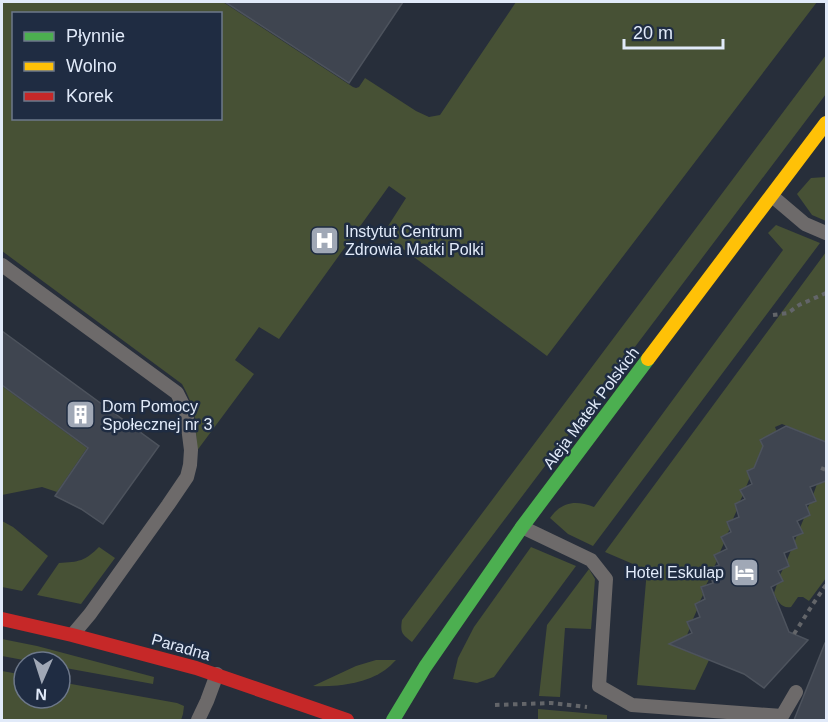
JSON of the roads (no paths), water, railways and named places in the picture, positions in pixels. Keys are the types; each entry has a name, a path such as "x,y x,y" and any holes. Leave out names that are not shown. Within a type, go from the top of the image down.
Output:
{"street":[{"name":"Aleja Matek Polskich","path":"393,720 425,667 522,527 826,123"},
{"name":"Paradna","path":"2,619 72,635 217,674 347,720"}],"lane":[{"path":"771,196 805,224 826,233"},
{"path":"2,266 177,393 186,411 191,450 187,477 90,614 72,635"},
{"path":"522,527 591,560 606,579 598,686 632,705 782,716 796,692"},
{"path":"198,720 217,674"}],"place":[{"name":"Instytut Centrum Zdrowia Matki Polki","path":"324,240"},
{"name":"Dom Pomocy Społecznej nr 3","path":"81,415"},
{"name":"Hotel Eskulap","path":"745,572"}]}
